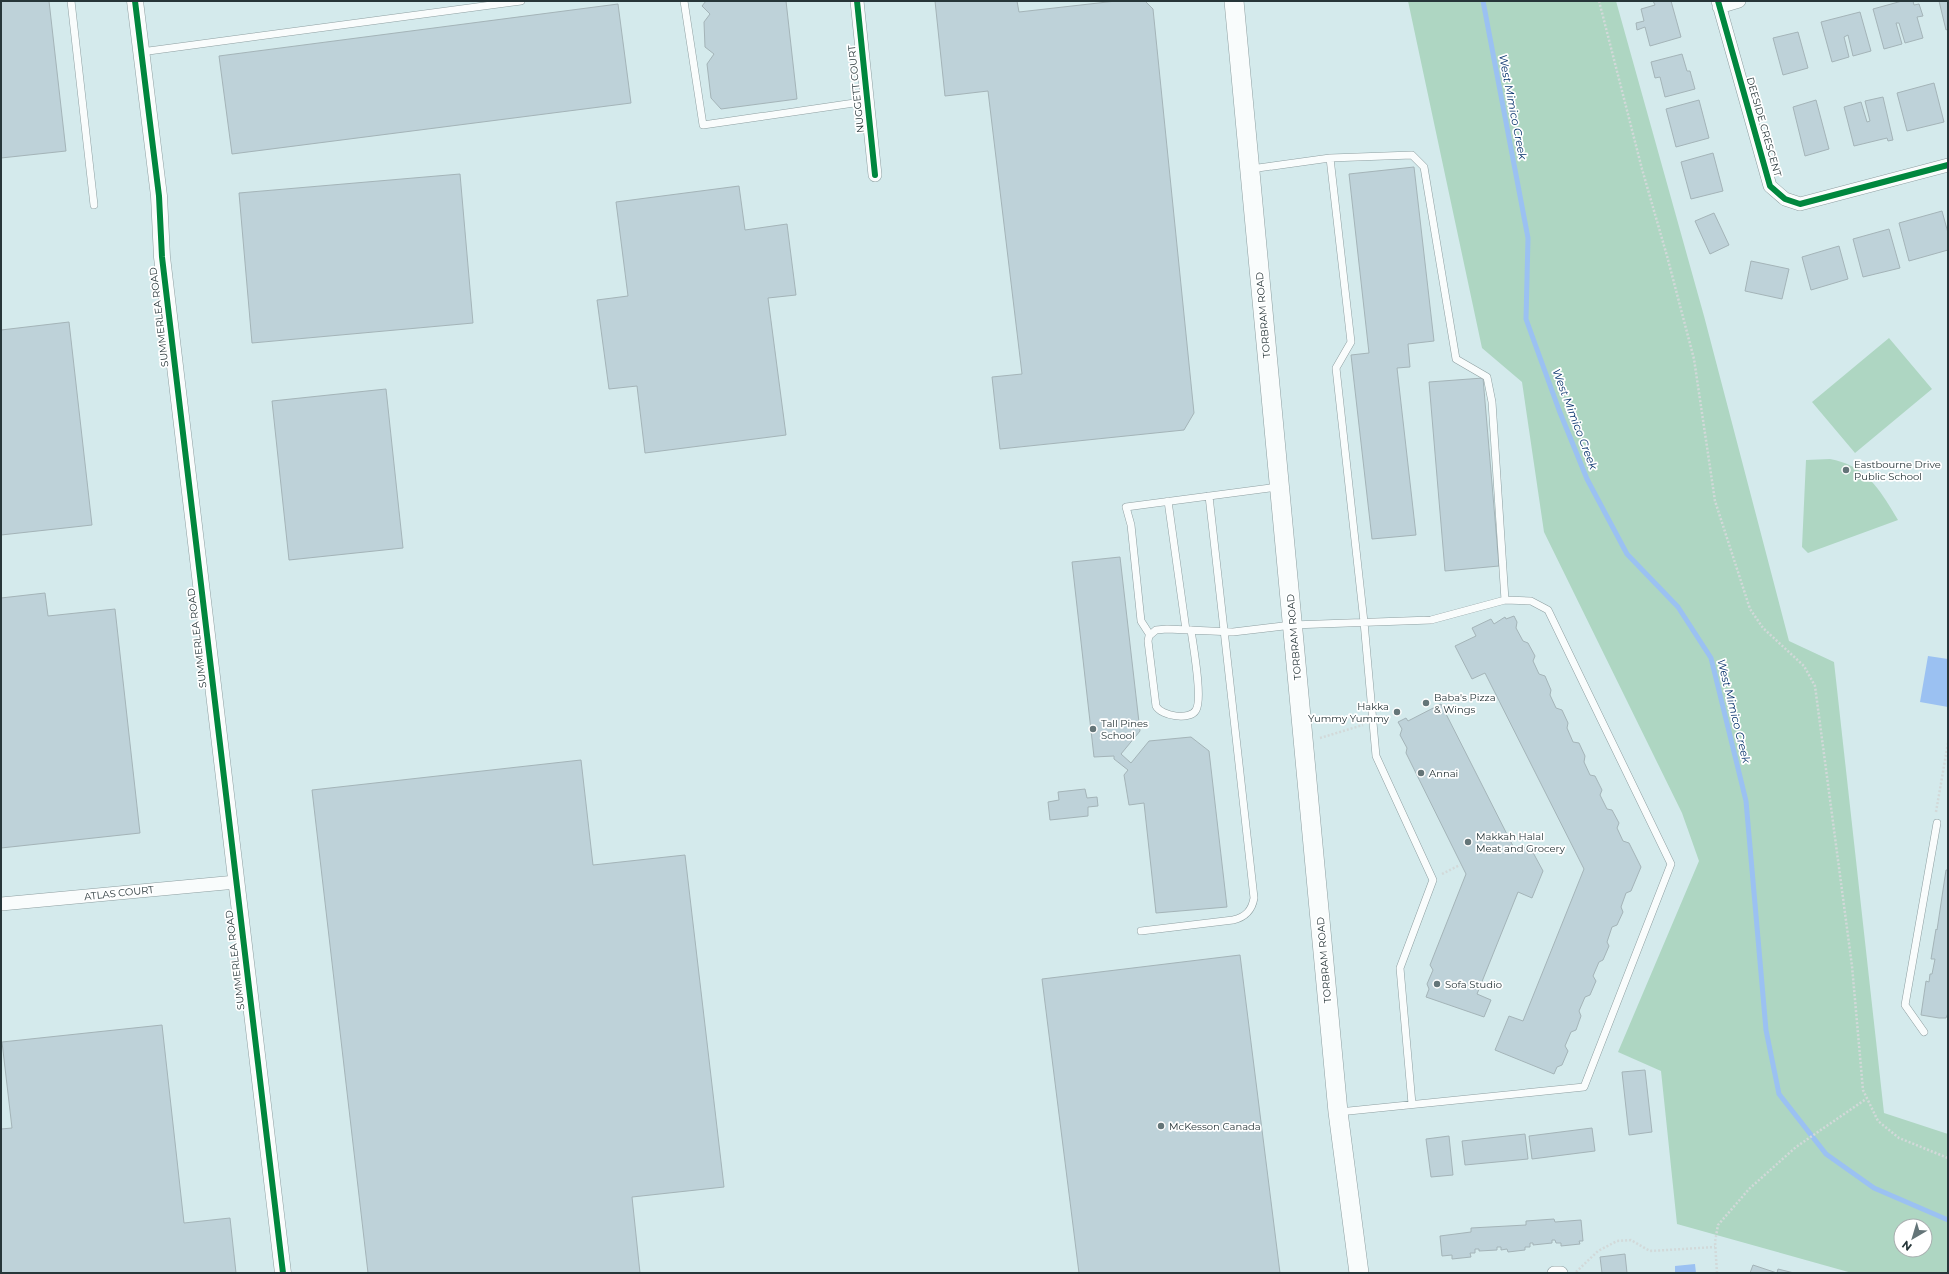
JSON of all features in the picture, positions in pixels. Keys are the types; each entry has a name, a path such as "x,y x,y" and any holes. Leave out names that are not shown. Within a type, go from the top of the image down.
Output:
{"main road":[{"name":"TORBRAM ROAD","path":"1234,1 1338,1112 1359,1273"}],"street":[{"name":"SUMMERLEA ROAD","path":"135,1 159,196 162,257 282,1273"},
{"name":"NUGGETT COURT","path":"857,1 876,175"},
{"path":"1719,4 1740,1"},
{"name":"DEESIDE CRESCENT","path":"1719,4 1770,186 1785,199 1800,204 1948,165"},
{"name":"ATLAS COURT","path":"1,904 236,882"},
{"path":"1554,1273 1561,1273"}],"lane":[{"path":"71,1 94,205"},
{"path":"141,52 521,1"},
{"path":"684,1 703,125 868,101"},
{"path":"1250,170 1330,158 1412,155 1424,166 1456,359 1487,377 1492,402 1505,600"},
{"path":"1330,158 1351,342 1336,368 1364,622 1376,756 1432,879 1400,968 1412,1104"},
{"path":"1150,635 1141,621 1131,525 1126,507 1280,487"},
{"path":"1141,931 1234,920 1246,915 1253,904 1254,890 1209,496"},
{"path":"1168,501 1188,630 1199,697 1197,709 1193,714 1167,715 1158,711 1156,706 1148,641 1150,635 1156,630 1188,630 1225,632 1292,625 1431,620 1505,600 1531,601 1548,610 1672,864 1584,1087 1338,1112"},
{"path":"1924,1032 1905,1006 1937,823"}],"path":[{"path":"1599,1 1642,170 1667,256 1694,359 1707,456 1715,501 1750,609 1763,628 1804,666 1811,676 1815,686 1852,966 1863,1090 1866,1099 1878,1121 1899,1138 1948,1158"},
{"path":"1304,743 1343,730 1373,723"},
{"path":"1937,823 1934,824 1948,743"},
{"path":"1432,879 1460,865"},
{"path":"1717,1273 1715,1247 1718,1225 1749,1189 1796,1148 1866,1099"},
{"path":"1575,1273 1598,1251 1617,1241 1631,1240 1650,1251 1715,1247"}],"green space":[{"path":"1408,1 1616,1 1704,316 1789,641 1834,662 1884,1113 1948,1134 1948,1273 1852,1273 1677,1224 1661,1071 1618,1052 1699,861 1682,813 1544,532 1522,382 1482,348"},
{"path":"1889,338 1932,389 1855,453 1812,402"},
{"path":"1830,459 1843,462 1863,473 1878,489 1898,520 1808,553 1802,547 1806,460"}],"water":[{"path":"1928,656 1948,659 1948,707 1920,702"},
{"path":"1695,1264 1696,1273 1675,1273 1675,1266"}],"building":[{"path":"1,1 49,1 66,151 1,158"},
{"path":"706,1 786,1 797,99 721,109 711,98 707,64 714,54 705,47 704,22 710,14 702,6"},
{"path":"935,1 1017,1 1019,12 1116,1 1145,1 1153,9 1194,413 1184,430 1000,449 992,377 1022,374 988,91 945,96"},
{"path":"1653,1 1671,1 1681,37 1650,46 1645,27 1637,30 1636,23 1644,21 1641,9 1655,5"},
{"path":"1902,1 1913,1 1914,5 1919,4 1923,16 1917,17 1923,38 1905,43 1899,23 1896,23 1902,44 1884,49 1873,9"},
{"path":"1939,1 1948,1 1948,29 1946,30"},
{"path":"618,4 631,103 232,154 219,56"},
{"path":"1860,12 1871,51 1853,56 1848,35 1844,37 1849,57 1832,62 1821,22"},
{"path":"1798,32 1808,68 1783,75 1773,38"},
{"path":"1682,54 1687,71 1690,71 1695,89 1665,97 1660,77 1655,78 1651,62"},
{"path":"1934,83 1944,122 1907,131 1897,93"},
{"path":"1883,97 1893,140 1888,141 1887,138 1854,146 1844,107 1861,102 1867,122 1870,121 1865,101"},
{"path":"1699,100 1709,138 1676,147 1666,109"},
{"path":"1816,100 1829,149 1805,156 1793,107"},
{"path":"1713,153 1723,191 1691,199 1681,162"},
{"path":"1414,167 1434,341 1408,344 1410,367 1397,368 1416,535 1372,539 1351,355 1369,353 1349,174"},
{"path":"460,174 473,323 252,343 239,193"},
{"path":"739,186 745,230 787,224 796,295 768,298 786,435 645,453 637,386 609,389 597,300 628,296 616,202"},
{"path":"1942,211 1948,233 1948,250 1909,261 1899,223"},
{"path":"1714,213 1729,245 1710,254 1695,221"},
{"path":"1889,229 1900,268 1863,277 1853,239"},
{"path":"1839,246 1848,279 1811,290 1802,257"},
{"path":"1751,261 1789,269 1782,299 1745,291"},
{"path":"69,322 92,525 1,535 1,330"},
{"path":"1483,378 1499,566 1445,571 1429,382"},
{"path":"386,389 403,548 289,560 272,401"},
{"path":"1120,557 1140,731 1121,754 1131,763 1149,741 1191,737 1209,751 1227,907 1156,913 1144,803 1129,805 1124,775 1128,770 1114,759 1114,756 1094,757 1072,562"},
{"path":"45,593 48,616 115,609 140,833 1,848 1,598"},
{"path":"1514,616 1517,622 1516,628 1523,641 1528,643 1535,656 1533,661 1539,674 1545,676 1551,690 1550,695 1556,708 1562,710 1568,723 1567,728 1573,742 1579,743 1585,756 1584,762 1590,775 1595,776 1602,790 1600,795 1607,809 1612,810 1619,823 1617,828 1623,841 1629,843 1641,867 1631,891 1626,893 1621,907 1623,912 1617,925 1612,927 1607,942 1609,946 1603,960 1599,962 1593,976 1596,981 1590,995 1585,997 1579,1011 1581,1016 1576,1030 1571,1032 1565,1046 1568,1051 1562,1065 1557,1067 1554,1074 1495,1050 1509,1016 1523,1021 1584,869 1485,673 1472,679 1455,646 1476,636 1472,628 1491,619 1494,624 1505,617 1506,619"},
{"path":"1441,704 1516,852 1529,845 1543,871 1532,898 1518,892 1477,994 1491,1000 1484,1017 1426,997 1429,989 1427,984 1433,970 1430,965 1466,874 1406,753 1407,748 1400,735 1402,729 1398,722 1406,718 1408,721"},
{"path":"581,760 593,865 685,855 724,1187 632,1197 640,1273 368,1273 312,790"},
{"path":"1085,789 1087,798 1097,797 1098,806 1088,807 1088,816 1050,820 1048,802 1059,800 1058,792"},
{"path":"1946,870 1948,870 1948,1013 1946,1018 1939,1018 1921,1015 1926,981 1929,982 1935,959 1931,959"},
{"name":"McKesson Canada","path":"1240,955 1280,1273 1079,1273 1042,979"},
{"path":"162,1025 184,1223 230,1218 236,1273 1,1273 1,1129 12,1128 2,1042"},
{"path":"1645,1070 1652,1132 1629,1135 1622,1072"},
{"path":"1592,1128 1595,1151 1532,1159 1529,1136"},
{"path":"1525,1134 1528,1159 1465,1165 1462,1141"},
{"path":"1449,1136 1453,1175 1431,1177 1426,1139"},
{"path":"1554,1219 1555,1222 1581,1220 1583,1241 1579,1241 1580,1244 1561,1246 1561,1243 1556,1243 1555,1240 1552,1240 1552,1243 1533,1245 1533,1243 1530,1243 1530,1247 1525,1247 1525,1250 1508,1252 1507,1249 1501,1250 1501,1247 1497,1247 1497,1250 1479,1251 1479,1249 1475,1249 1475,1253 1470,1253 1471,1257 1452,1259 1452,1255 1442,1256 1440,1236 1471,1232 1471,1228 1526,1225 1526,1221"},
{"path":"1625,1254 1627,1273 1602,1273 1600,1257"},
{"path":"1753,1265 1777,1273 1750,1273"},
{"path":"1778,1269 1794,1273 1777,1273"}],"waterway":[{"name":"West Mimico Creek","path":"1483,1 1528,238 1526,319 1559,410 1587,479 1627,554 1678,607 1711,658 1746,801 1766,1030 1779,1094 1826,1154 1874,1188 1948,1220"}],"cycle path":[{"path":"135,1 159,196 162,257 283,1273"},
{"path":"857,1 875,175"},
{"path":"1718,1 1770,186 1785,199 1800,204 1948,165"}],"place":[{"name":"Eastbourne Drive Public School","path":"1846,470"},
{"name":"Baba's Pizza & Wings","path":"1426,703"},
{"name":"Hakka Yummy Yummy","path":"1397,712"},
{"name":"Tall Pines School","path":"1093,729"},
{"name":"Annai","path":"1421,773"},
{"name":"Makkah Halal Meat and Grocery","path":"1468,842"},
{"name":"Sofa Studio","path":"1437,984"},
{"name":"McKesson Canada","path":"1161,1126"}]}
